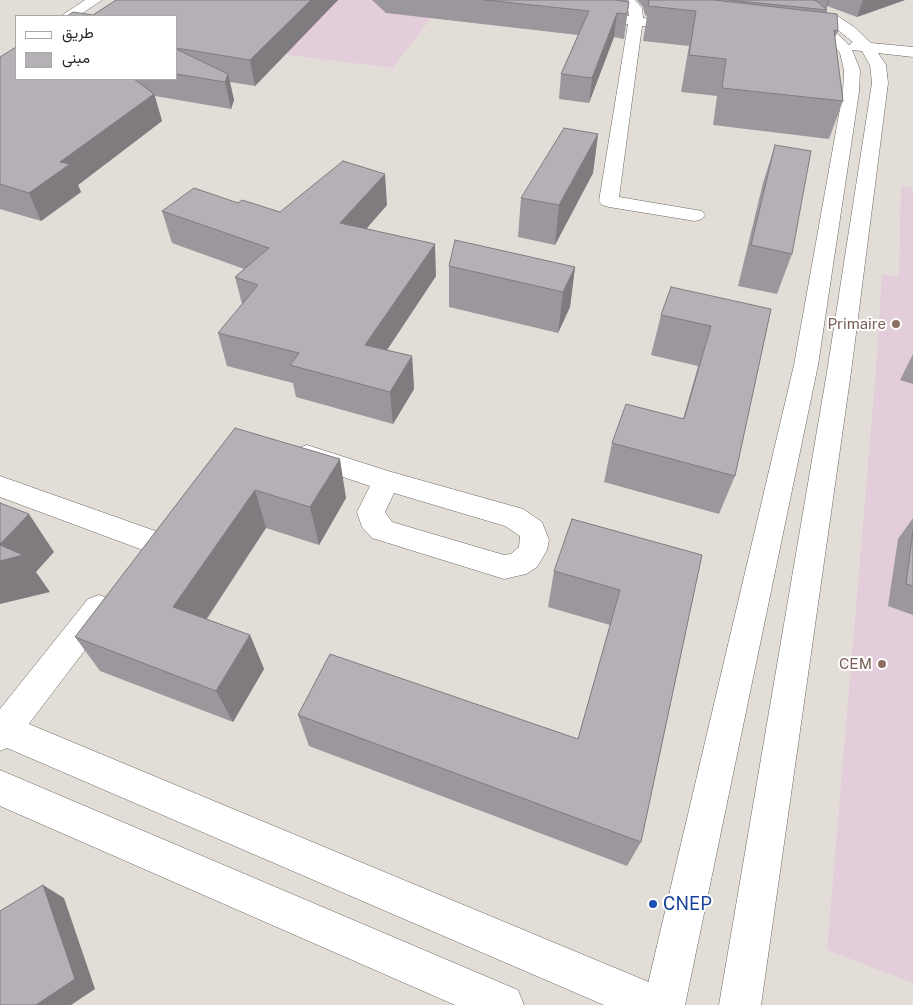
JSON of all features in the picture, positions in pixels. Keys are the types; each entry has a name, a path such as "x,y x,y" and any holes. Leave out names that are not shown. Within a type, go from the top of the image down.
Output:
{"street":[{"path":"740,1005 839,372 880,83 878,65 817,22 779,0"},
{"path":"664,1005 806,364 851,92 852,70 845,42 836,22 798,0"},
{"path":"70,15 100,3"},
{"path":"91,15 100,3"},
{"path":"579,11 634,12 695,24"},
{"path":"634,12 609,201 695,215"},
{"path":"804,32 845,42 913,52"},
{"path":"845,42 913,45"},
{"path":"278,445 387,481 513,516 524,522 532,530 535,540 533,550 527,559 516,565 504,567 382,530 372,519 371,512 387,481"},
{"path":"0,486 151,541"},
{"path":"132,564 169,518"},
{"path":"114,588 1,731 653,1005"},
{"path":"0,788 503,1005"}],"shaded area":[{"path":"146,0 425,0 443,2 393,68 178,41 178,15 125,15"},
{"name":"CEM","path":"901,186 913,188 913,983 827,950 876,370 882,274 899,277"}],"building":[{"path":"116,0 311,0 250,60 178,48 178,15 93,15"},
{"path":"485,0 615,0 629,2 627,14 617,13 592,78 561,74 589,11"},
{"path":"649,0 714,0 837,14 838,31 834,30 843,101 722,88 726,59 689,55 696,11 648,6"},
{"path":"729,0 814,0 827,10"},
{"path":"73,12 93,15 68,15"},
{"path":"15,48 15,80 135,80 154,94 60,162 70,164 29,193 0,184 0,57"},
{"path":"178,50 228,74 225,82 178,74"},
{"path":"564,128 598,134 559,205 521,198"},
{"path":"775,145 811,151 792,254 751,245"},
{"path":"343,161 385,174 340,223 435,244 365,345 412,356 390,392 290,365 299,353 218,333 258,285 235,277 269,248 162,211 194,188 238,203 242,200 280,212"},
{"path":"455,240 575,267 563,292 449,266"},
{"path":"671,287 771,309 735,476 612,443 626,404 684,419 711,326 661,315"},
{"path":"235,428 340,459 310,507 255,490 173,607 250,635 216,691 75,637"},
{"path":"0,503 29,514 0,544"},
{"path":"572,519 702,555 641,842 298,715 330,654 578,739 620,590 554,571"},
{"path":"913,530 913,586 906,584"},
{"path":"0,545 23,555 0,561"},
{"path":"43,885 75,979 36,1005 0,1005 0,911"}],"place":[{"name":"Primaire","path":"896,324"},
{"name":"CEM","path":"882,664"},
{"name":"CNEP","path":"653,904"}]}
